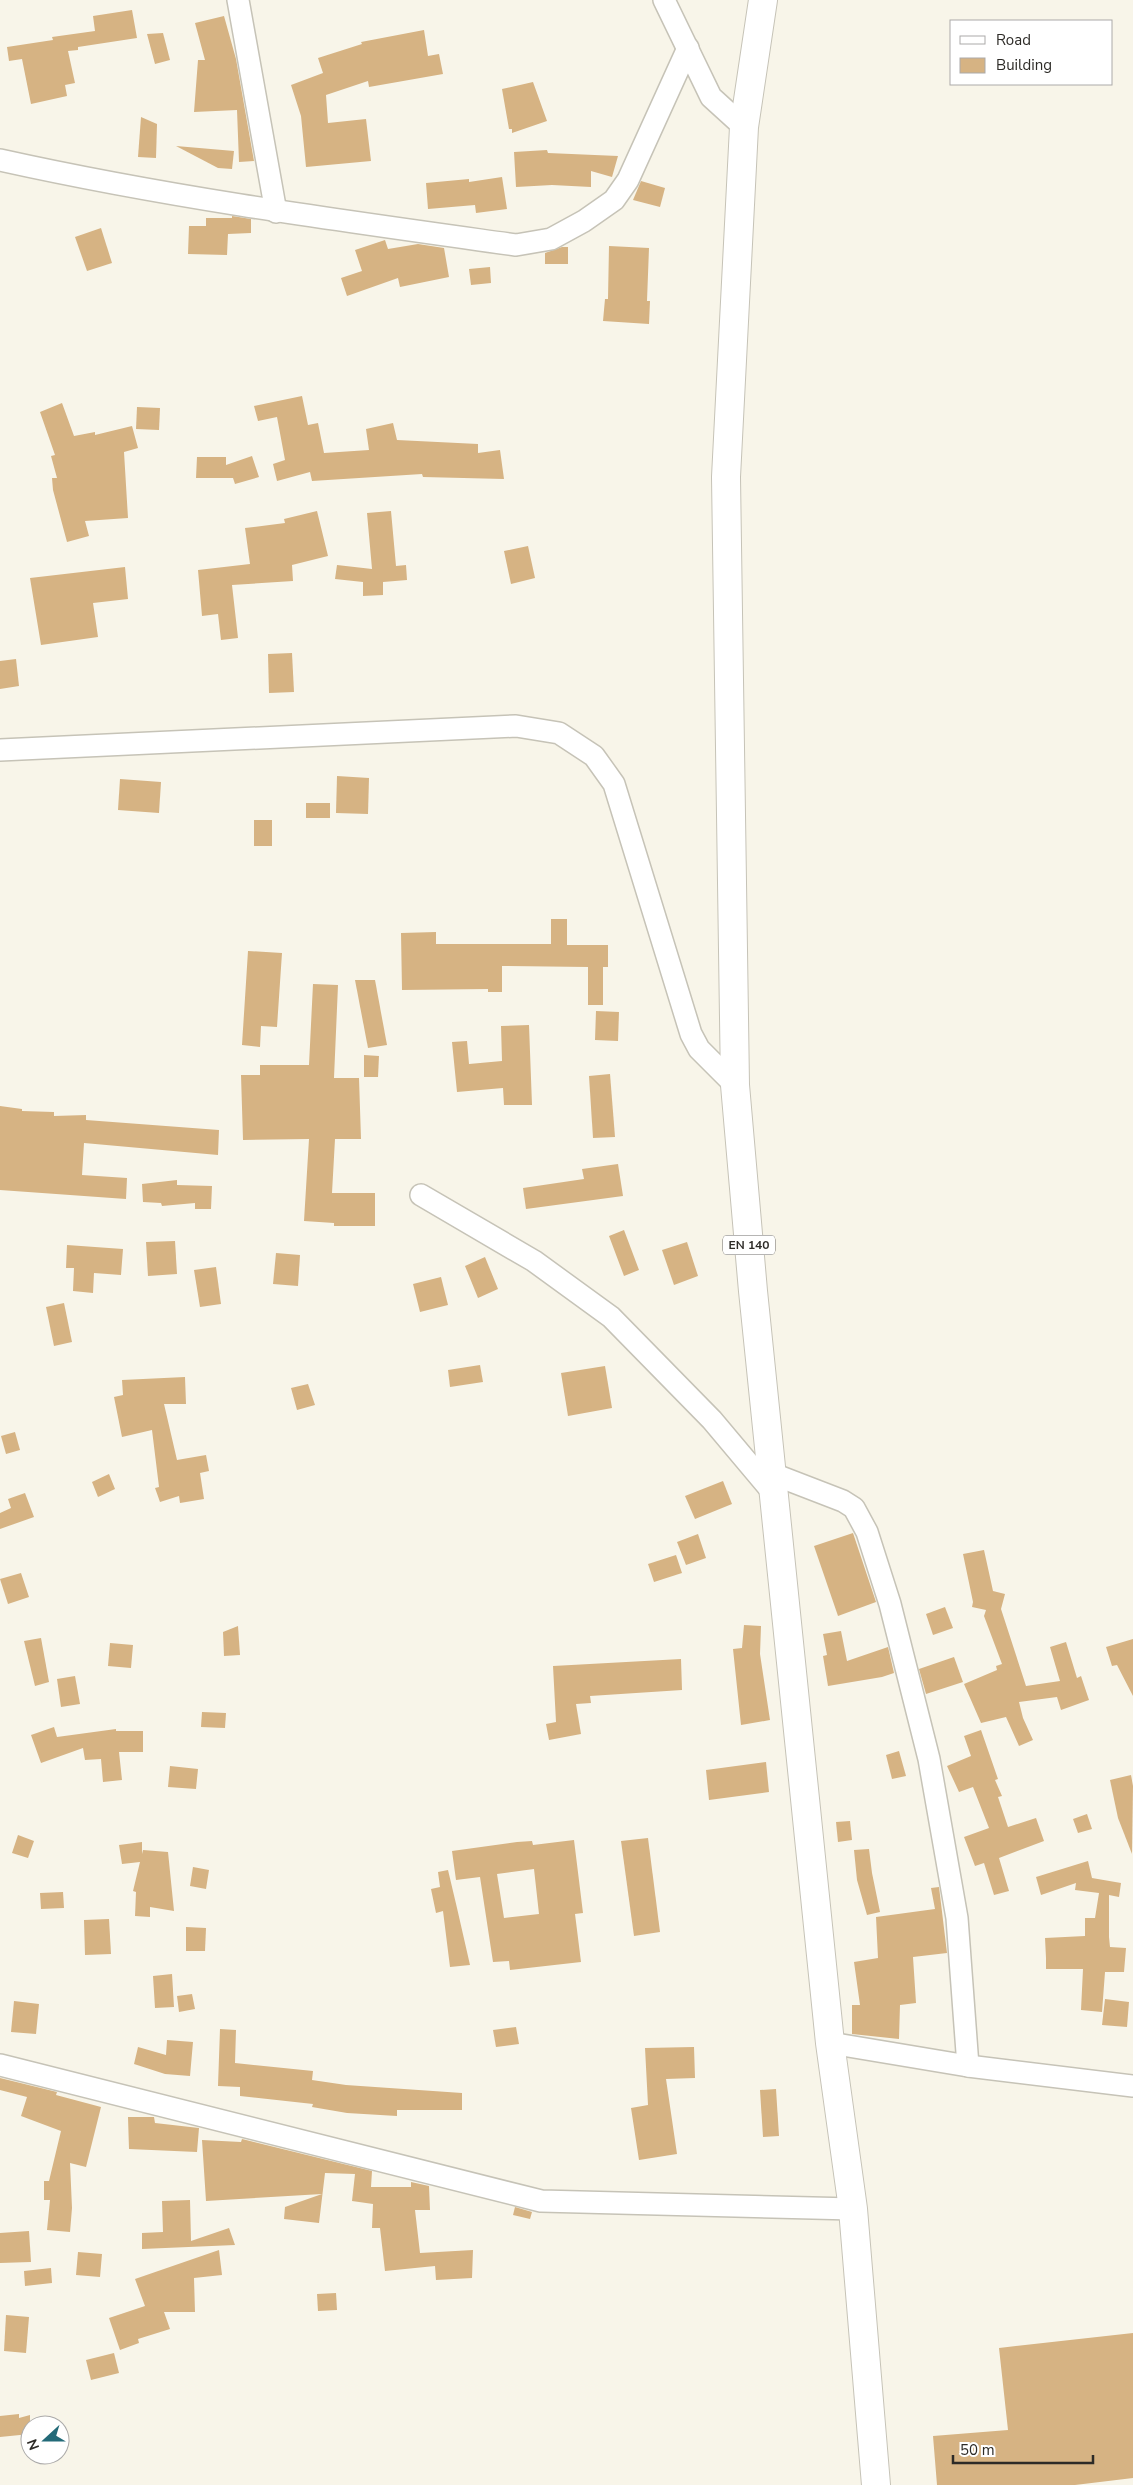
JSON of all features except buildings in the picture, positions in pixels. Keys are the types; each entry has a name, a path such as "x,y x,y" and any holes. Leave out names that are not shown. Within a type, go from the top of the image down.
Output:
{"main road":[{"name":"EN 140","path":"763,0 744,127 726,476 735,1085 753,1291 830,2043 852,2209 876,2485"}],"street":[{"path":"238,0 276,212"},
{"path":"664,0 711,97 744,127"},
{"path":"0,160 54,172 276,212 516,245 551,239 584,221 614,200 628,180 688,48"},
{"path":"0,750 516,726 559,733 594,756 614,784 690,1034 699,1049 735,1085"},
{"path":"421,1195 534,1260 610,1317 774,1484 843,1502 854,1508 867,1532 888,1595 929,1759 957,1918 968,2066"},
{"path":"830,2043 968,2066 1133,2086"},
{"path":"0,2065 541,2201 852,2209"}]}
